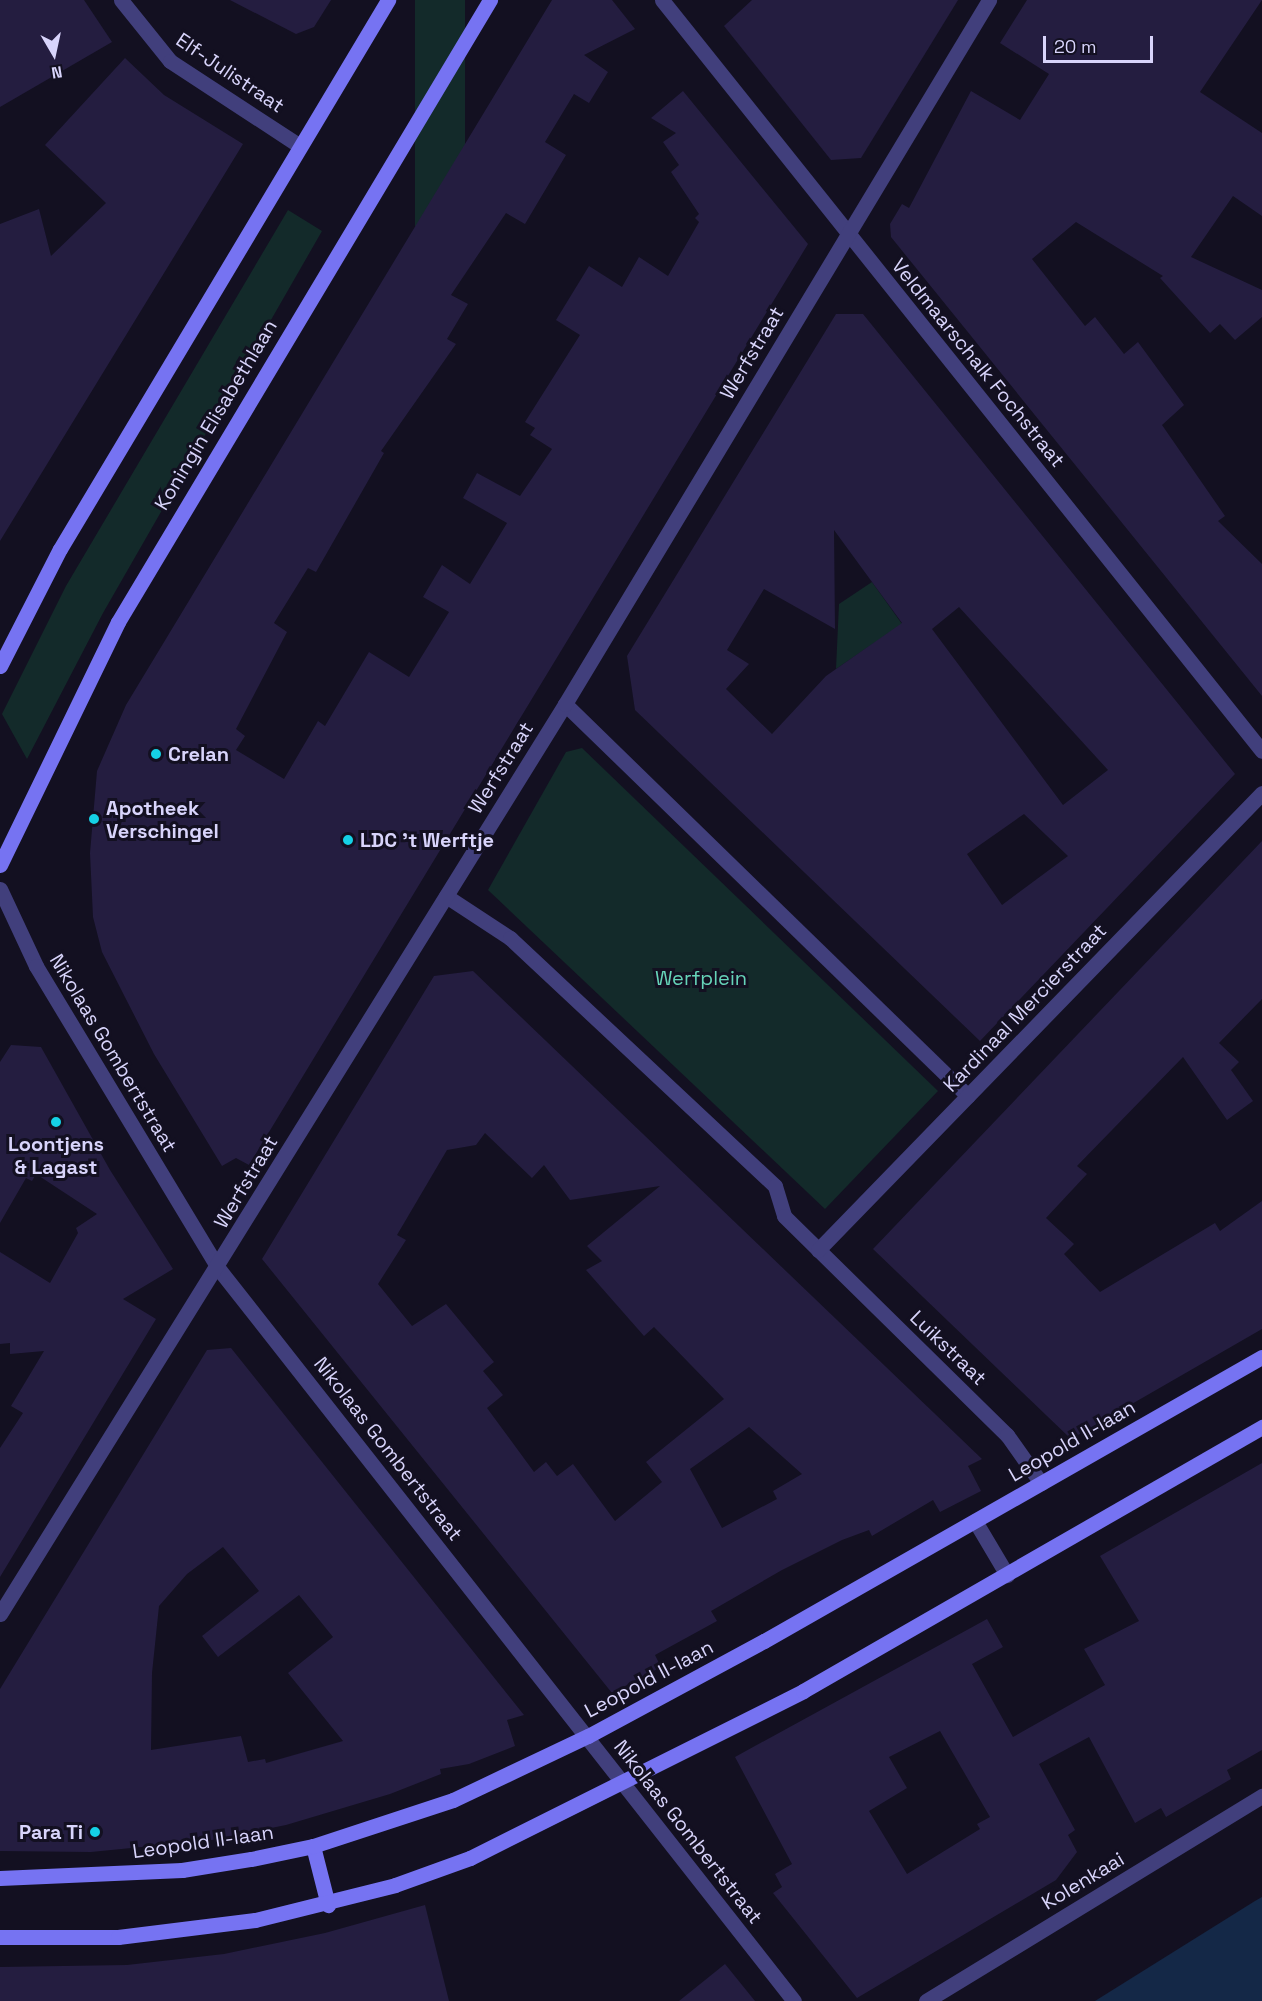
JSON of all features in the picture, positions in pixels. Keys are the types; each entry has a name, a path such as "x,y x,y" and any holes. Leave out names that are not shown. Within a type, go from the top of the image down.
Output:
{"street":[{"name":"Elf-Julistraat","path":"121,0 170,61 300,146"},
{"path":"0,666 60,549 387,0"},
{"name":"Koningin Elisabethlaan","path":"0,865 118,622 490,0"},
{"name":"Veldmaarschalk Fochstraat","path":"662,0 1262,751"},
{"name":"Werfstraat","path":"0,1614 38,1547 218,1269 565,704 989,0"},
{"path":"565,704 968,1096"},
{"name":"Kardinaal Mercierstraat","path":"818,1250 1262,794"},
{"name":"Nikolaas Gombertstraat","path":"0,889 36,966 218,1269 588,1736 794,2001"},
{"path":"446,896 510,938 775,1186 784,1216 818,1250"},
{"name":"Luikstraat","path":"818,1250 1007,1435 1041,1483"},
{"name":"Leopold II-laan","path":"0,1878 182,1870 313,1846 453,1800 588,1736 975,1521 1262,1357"},
{"path":"0,1937 129,1936 255,1920 328,1905 470,1858 803,1691 1262,1427"},
{"path":"975,1521 1007,1575"},
{"name":"Kolenkaai","path":"926,2001 1262,1796"},
{"path":"313,1846 328,1905"}],"green space":[{"path":"415,0 465,0 465,226 415,226"},
{"path":"288,210 322,231 103,613 27,759 2,714 66,586"},
{"path":"872,582 902,624 836,669 839,604"},
{"name":"Werfplein","path":"582,748 938,1091 825,1209 488,890 566,752"}],"water":[{"path":"1262,1897 1262,2001 1095,2001 1255,1901"}],"building":[{"path":"0,0 84,0 112,42 0,107"},
{"path":"230,0 331,0 314,27 296,34"},
{"path":"552,0 612,0 635,29 584,55 608,72 589,103 574,94 545,142 566,155 525,224 506,213 451,295 468,304 447,339 456,344 381,451 384,453 316,572 308,568 274,623 287,632 236,729 245,736 236,750 284,779 318,721 325,726 369,652 409,677 449,612 423,597 442,565 470,584 507,523 463,498 477,473 520,496 552,449 530,435 535,428 525,422 580,335 556,320 589,266 622,287 639,257 668,276 699,222 695,218 699,214 671,172 679,165 663,142 676,133 651,118 683,91 808,244 249,1165 236,1158 222,1166 154,1054 102,952 93,917 90,853 97,771 126,705"},
{"path":"752,0 958,0 861,158 831,160 724,26"},
{"path":"1027,0 1262,0 1200,92 1262,133 1262,216 1233,196 1191,257 1262,290 1262,317 1235,340 1220,324 1210,333 1160,278 1163,276 1076,222 1032,259 1085,326 1095,317 1124,354 1138,342 1184,405 1162,425 1225,516 1218,521 1262,564 1262,696 891,237 890,224 902,204 909,208 971,91 1020,120 1049,74 1000,43"},
{"path":"125,58 164,95 243,144 0,541 0,224 39,209 51,256 106,203 45,145"},
{"path":"836,314 863,314 1235,774 980,1041 635,710 627,656","holes":["834,530 902,623 826,676 772,734 726,689 749,664 727,650 764,589 835,629","959,607 1108,770 1063,805 932,629","1024,814 1068,856 1002,905 967,854"]},
{"path":"1262,841 1262,999 1219,1043 1239,1062 1231,1070 1253,1101 1227,1120 1183,1057 1077,1166 1087,1174 1046,1218 1074,1244 1064,1254 1100,1292 1215,1223 1220,1231 1262,1201 1262,1329 1071,1439 873,1249"},
{"path":"473,971 982,1459 968,1466 981,1491 940,1512 933,1500 872,1536 869,1530 842,1540 782,1570 711,1611 717,1621 655,1655 661,1667 612,1693 262,1259 434,976","holes":["485,1133 532,1178 544,1165 570,1200 660,1186 587,1246 602,1261 586,1270 644,1336 654,1327 724,1399 646,1462 662,1482 615,1521 573,1464 557,1476 546,1462 534,1472 487,1408 503,1395 483,1371 494,1362 446,1304 412,1326 378,1284 406,1240 397,1235 447,1150 476,1145","749,1427 802,1474 773,1491 777,1499 722,1528 690,1469"]},
{"path":"11,1045 41,1047 110,1170 173,1269 123,1299 156,1319 0,1577 0,1448 23,1413 11,1406 44,1351 10,1354 10,1343 0,1344 0,1252 50,1283 78,1233 76,1228 97,1214 36,1174 32,1181 26,1178 0,1223 0,1062"},
{"path":"231,1348 524,1715 507,1720 515,1746 469,1764 440,1769 441,1774 390,1794 286,1825 212,1840 91,1852 0,1851 0,1689 207,1350","holes":["223,1547 259,1591 202,1636 218,1657 299,1595 333,1637 288,1673 343,1741 266,1763 265,1759 248,1762 241,1736 151,1750 152,1673 159,1606 187,1574"]},
{"path":"1262,1463 1262,1750 1227,1770 1231,1779 1166,1817 1161,1808 1135,1823 1089,1737 1039,1764 1075,1830 1068,1835 1077,1852 1056,1880 857,1998 773,1893 782,1887 775,1874 792,1864 735,1757 987,1619 1003,1647 972,1664 1013,1737 1105,1685 1084,1649 1139,1621 1100,1556","holes":["940,1731 990,1817 977,1824 980,1829 907,1874 869,1811 907,1788 889,1757"]},
{"path":"425,1905 449,2001 0,2001 0,1967 127,1965 224,1954 325,1933"},
{"path":"725,1964 755,2001 679,2001"}],"place":[{"name":"Crelan","path":"156,754"},
{"name":"Apotheek Verschingel","path":"94,819"},
{"name":"LDC 't Werftje","path":"348,840"},
{"name":"Loontjens & Lagast","path":"56,1122"},
{"name":"Para Ti","path":"95,1832"}]}
